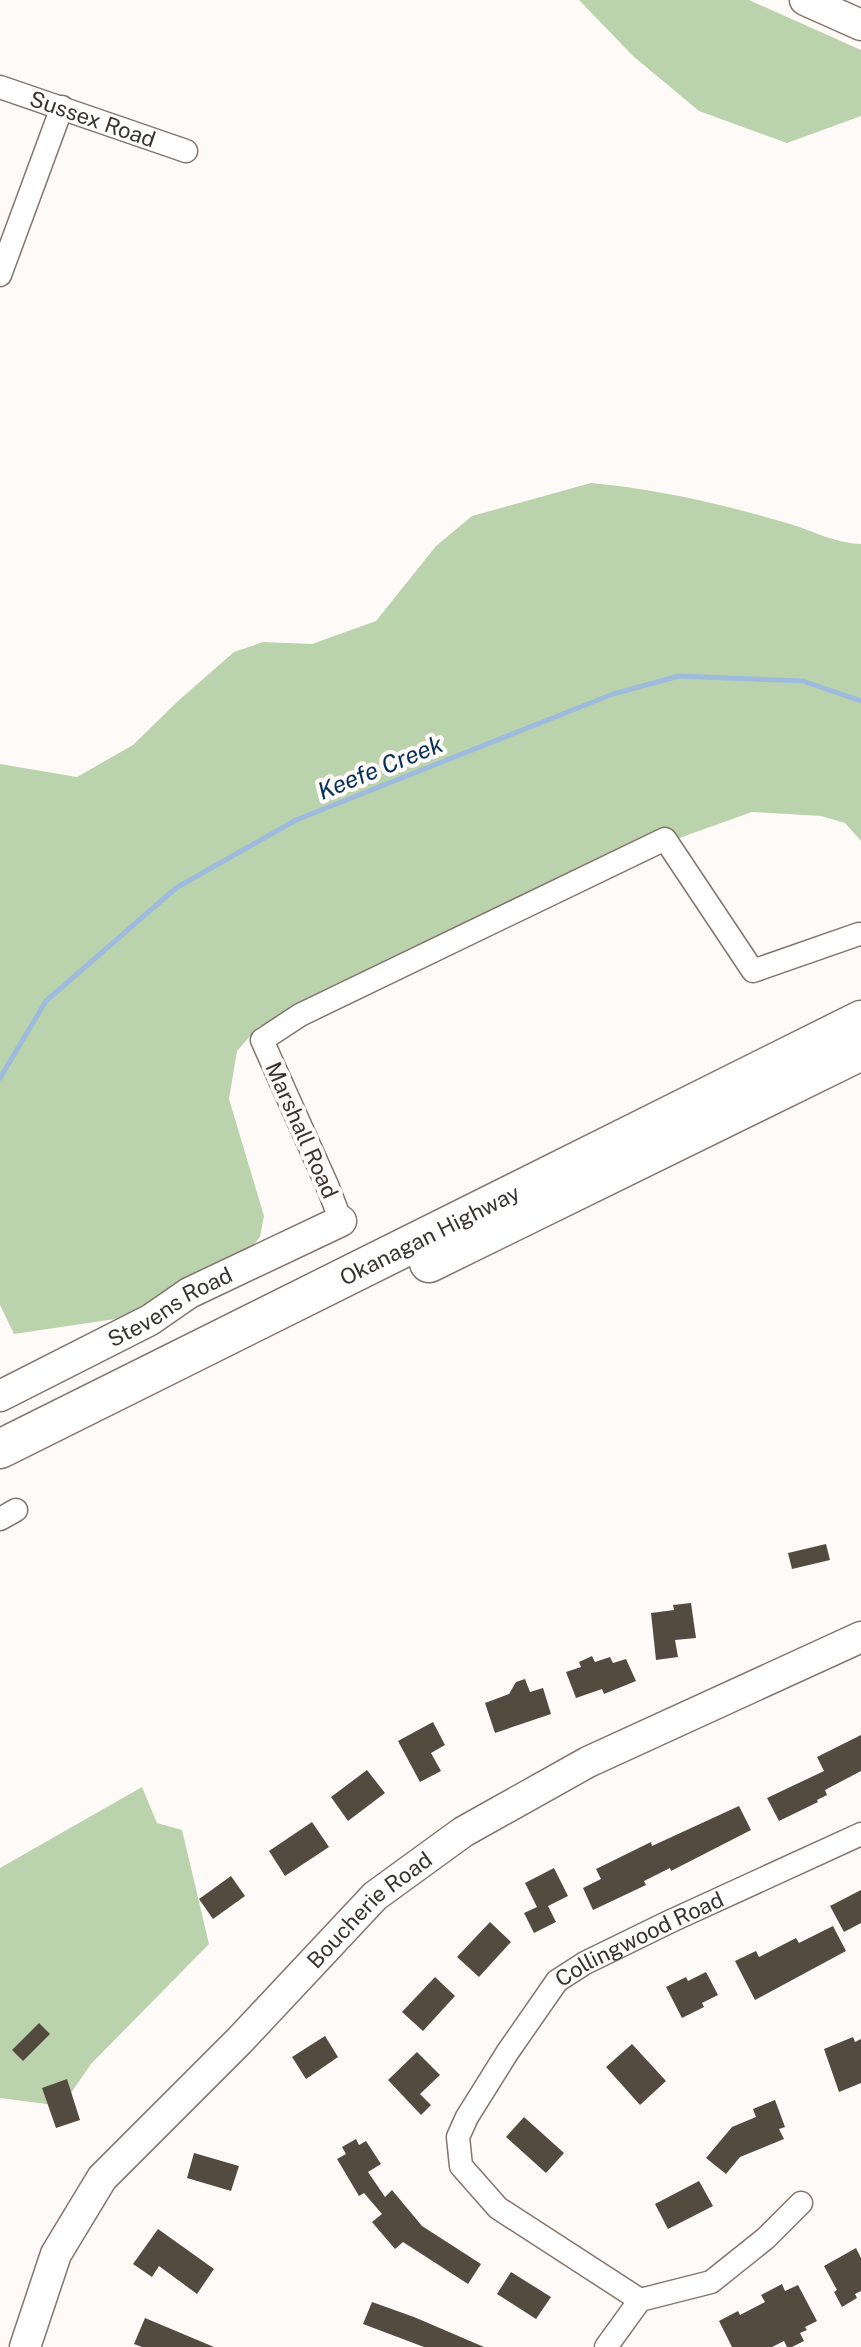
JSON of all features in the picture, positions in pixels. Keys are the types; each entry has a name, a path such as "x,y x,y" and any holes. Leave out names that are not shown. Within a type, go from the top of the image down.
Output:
{"highway":[{"name":"Okanagan Highway","path":"0,1449 861,1020"},
{"name":"Okanagan Highway","path":"0,1475 861,1051"}],"main road":[{"path":"805,0 861,25"},
{"name":"Stevens Road","path":"0,1396 150,1320 189,1293 341,1221"},
{"name":"Boucherie Road","path":"25,2347 56,2254 102,2178 240,2040 375,1896 463,1832 588,1762 861,1637"}],"street":[{"name":"Sussex Road","path":"0,87 186,151"},
{"path":"0,275 62,107"},
{"name":"Marshall Road","path":"341,1221 262,1040 300,1015 665,839 753,971 859,934"},
{"name":"Collingwood Road","path":"640,2300 498,2208 461,2166 458,2137 467,2117 557,1981 585,1963 658,1927 861,1834"},
{"path":"606,2347 640,2300 711,2282 766,2238 801,2203"}],"green space":[{"path":"579,0 749,0 861,50 861,116 787,143 699,111 633,56"},
{"path":"591,483 717,504 834,539 861,544 861,841 845,823 821,816 752,812 682,837 314,1010 259,1026 237,1051 229,1099 264,1216 260,1237 221,1284 122,1318 14,1334 0,1305 0,764 77,777 133,745 234,652 263,642 312,644 376,621 436,546 472,516"},
{"path":"142,1787 157,1823 182,1830 209,1944 91,2064 62,2106 0,2098 0,1868"}],"building":[{"path":"826,1544 830,1560 792,1569 788,1553"},
{"path":"691,1603 696,1638 675,1640 678,1657 656,1660 651,1613 674,1610 673,1605"},
{"path":"592,1656 595,1662 610,1657 613,1663 626,1659 636,1681 604,1694 602,1689 576,1698 566,1672 581,1667 579,1662"},
{"path":"525,1679 530,1692 543,1688 551,1714 495,1733 485,1703 509,1694 516,1682"},
{"path":"433,1722 445,1745 431,1753 441,1771 420,1782 398,1741"},
{"path":"861,1735 861,1771 825,1790 827,1795 818,1802 779,1821 767,1798 824,1771 817,1757"},
{"path":"367,1770 385,1793 348,1821 331,1797"},
{"path":"739,1806 751,1830 671,1871 670,1868 644,1881 646,1885 593,1910 583,1888 601,1879 596,1869 651,1842 652,1846"},
{"path":"312,1822 329,1847 285,1876 269,1851"},
{"path":"554,1868 568,1896 548,1906 556,1922 534,1933 524,1913 537,1907 525,1883"},
{"path":"231,1876 245,1896 213,1919 199,1899"},
{"path":"861,1890 861,1923 844,1932 830,1906"},
{"path":"490,1922 511,1942 479,1977 457,1957"},
{"path":"833,1926 846,1951 755,2000 735,1961 756,1951 759,1957 796,1938 799,1943"},
{"path":"706,1972 718,1995 702,2003 704,2007 682,2018 666,1987"},
{"path":"435,1977 455,1996 423,2031 402,2012"},
{"path":"39,2023 50,2034 23,2061 12,2050"},
{"path":"325,2036 338,2057 306,2079 292,2057"},
{"path":"853,2037 855,2042 861,2039 861,2083 839,2092 824,2049"},
{"path":"632,2044 666,2081 640,2105 606,2067"},
{"path":"417,2052 440,2075 420,2094 431,2105 421,2115 388,2080"},
{"path":"67,2079 80,2120 56,2128 42,2088"},
{"path":"775,2100 785,2127 779,2129 784,2139 740,2157 726,2174 706,2158 732,2127 756,2117 753,2109"},
{"path":"524,2117 564,2153 546,2173 506,2137"},
{"path":"356,2139 359,2145 366,2141 381,2164 368,2172 385,2197 392,2190 422,2226 481,2264 468,2284 403,2242 395,2249 372,2222 382,2214 364,2193 359,2196 337,2159 346,2154 342,2147"},
{"path":"194,2153 239,2166 231,2191 187,2178"},
{"path":"699,2181 713,2206 668,2229 655,2204"},
{"path":"158,2229 214,2269 197,2294 159,2266 152,2277 133,2264"},
{"path":"856,2248 861,2258 861,2291 855,2294 857,2298 842,2307 824,2266"},
{"path":"511,2272 551,2297 536,2319 497,2294"},
{"path":"782,2284 785,2291 798,2285 817,2321 800,2333 804,2341 792,2347 787,2347 784,2341 772,2347 732,2347 719,2321 738,2311 740,2315 765,2302 761,2295"},
{"path":"372,2302 484,2347 424,2347 363,2324"},
{"path":"145,2318 214,2347 142,2347 134,2344"}],"waterway":[{"name":"Keefe Creek","path":"0,1078 46,1001 176,888 296,820 613,694 679,676 803,681 861,701"}]}
